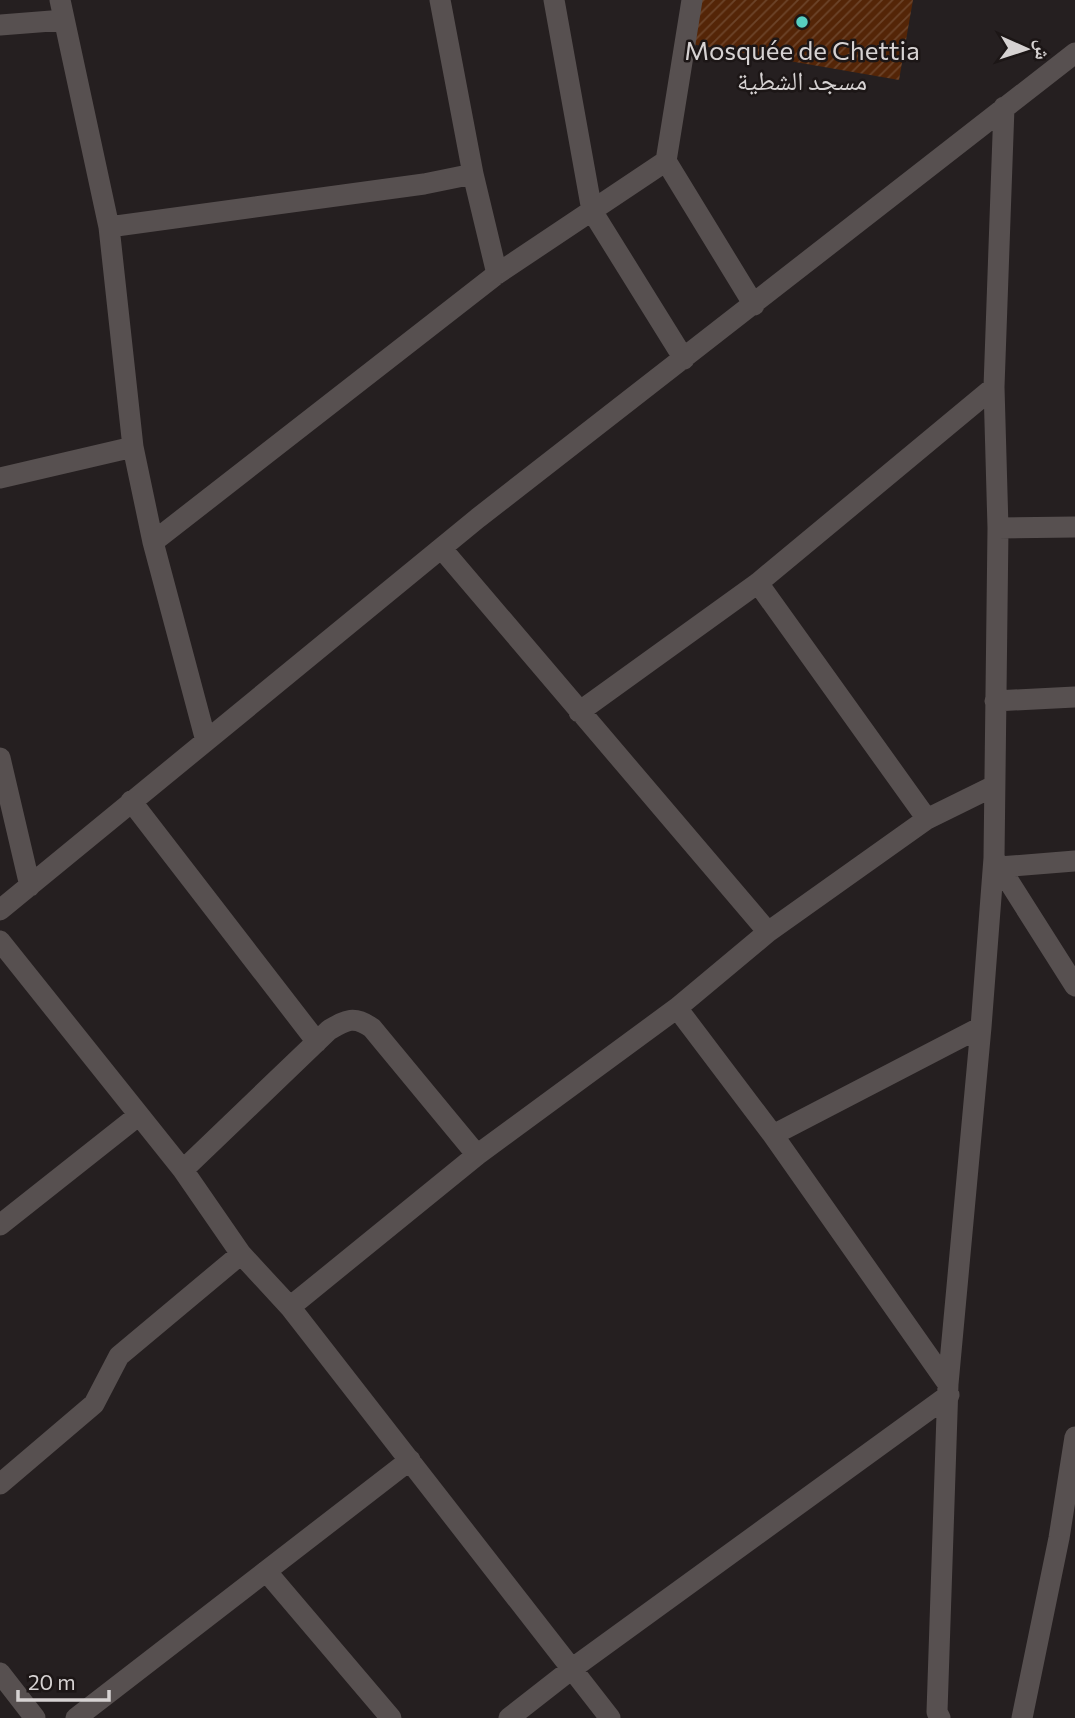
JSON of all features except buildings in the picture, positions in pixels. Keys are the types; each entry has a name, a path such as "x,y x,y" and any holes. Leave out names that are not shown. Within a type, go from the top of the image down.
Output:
{"street":[{"path":"440,0 473,174 497,274"},
{"path":"554,0 592,211 684,359"},
{"path":"692,0 666,160 754,305"},
{"path":"0,25 62,10 109,227 133,447 153,542 206,741"},
{"path":"0,910 489,509 1075,53"},
{"path":"940,1718 937,1712 948,1390 997,862 994,786 998,528 994,387 1003,107"},
{"path":"153,542 497,274 666,160"},
{"path":"109,227 401,188 473,174"},
{"path":"579,712 758,583 994,387"},
{"path":"0,478 133,447"},
{"path":"998,528 1075,527"},
{"path":"442,549 768,932"},
{"path":"758,583 927,819"},
{"path":"995,701 1075,697"},
{"path":"0,758 30,886"},
{"path":"290,1307 477,1155 677,1008 768,932 927,819 994,786"},
{"path":"131,801 317,1042"},
{"path":"997,862 1075,861"},
{"path":"997,862 1075,986"},
{"path":"0,941 183,1170 241,1254 290,1307 610,1718"},
{"path":"677,1008 773,1135 948,1390"},
{"path":"183,1170 329,1030 351,1020 363,1021 372,1028 477,1155"},
{"path":"773,1135 981,1027"},
{"path":"0,1224 139,1115"},
{"path":"0,1484 94,1404 119,1356 241,1254"},
{"path":"509,1718 948,1390"},
{"path":"1022,1718 1059,1538 1075,1437"},
{"path":"76,1718 410,1460"},
{"path":"266,1571 391,1718"},
{"path":"0,1673 35,1718"}],"place":[{"name":"Mosquée de Chettia مسجد الشطية","path":"802,22"}]}
